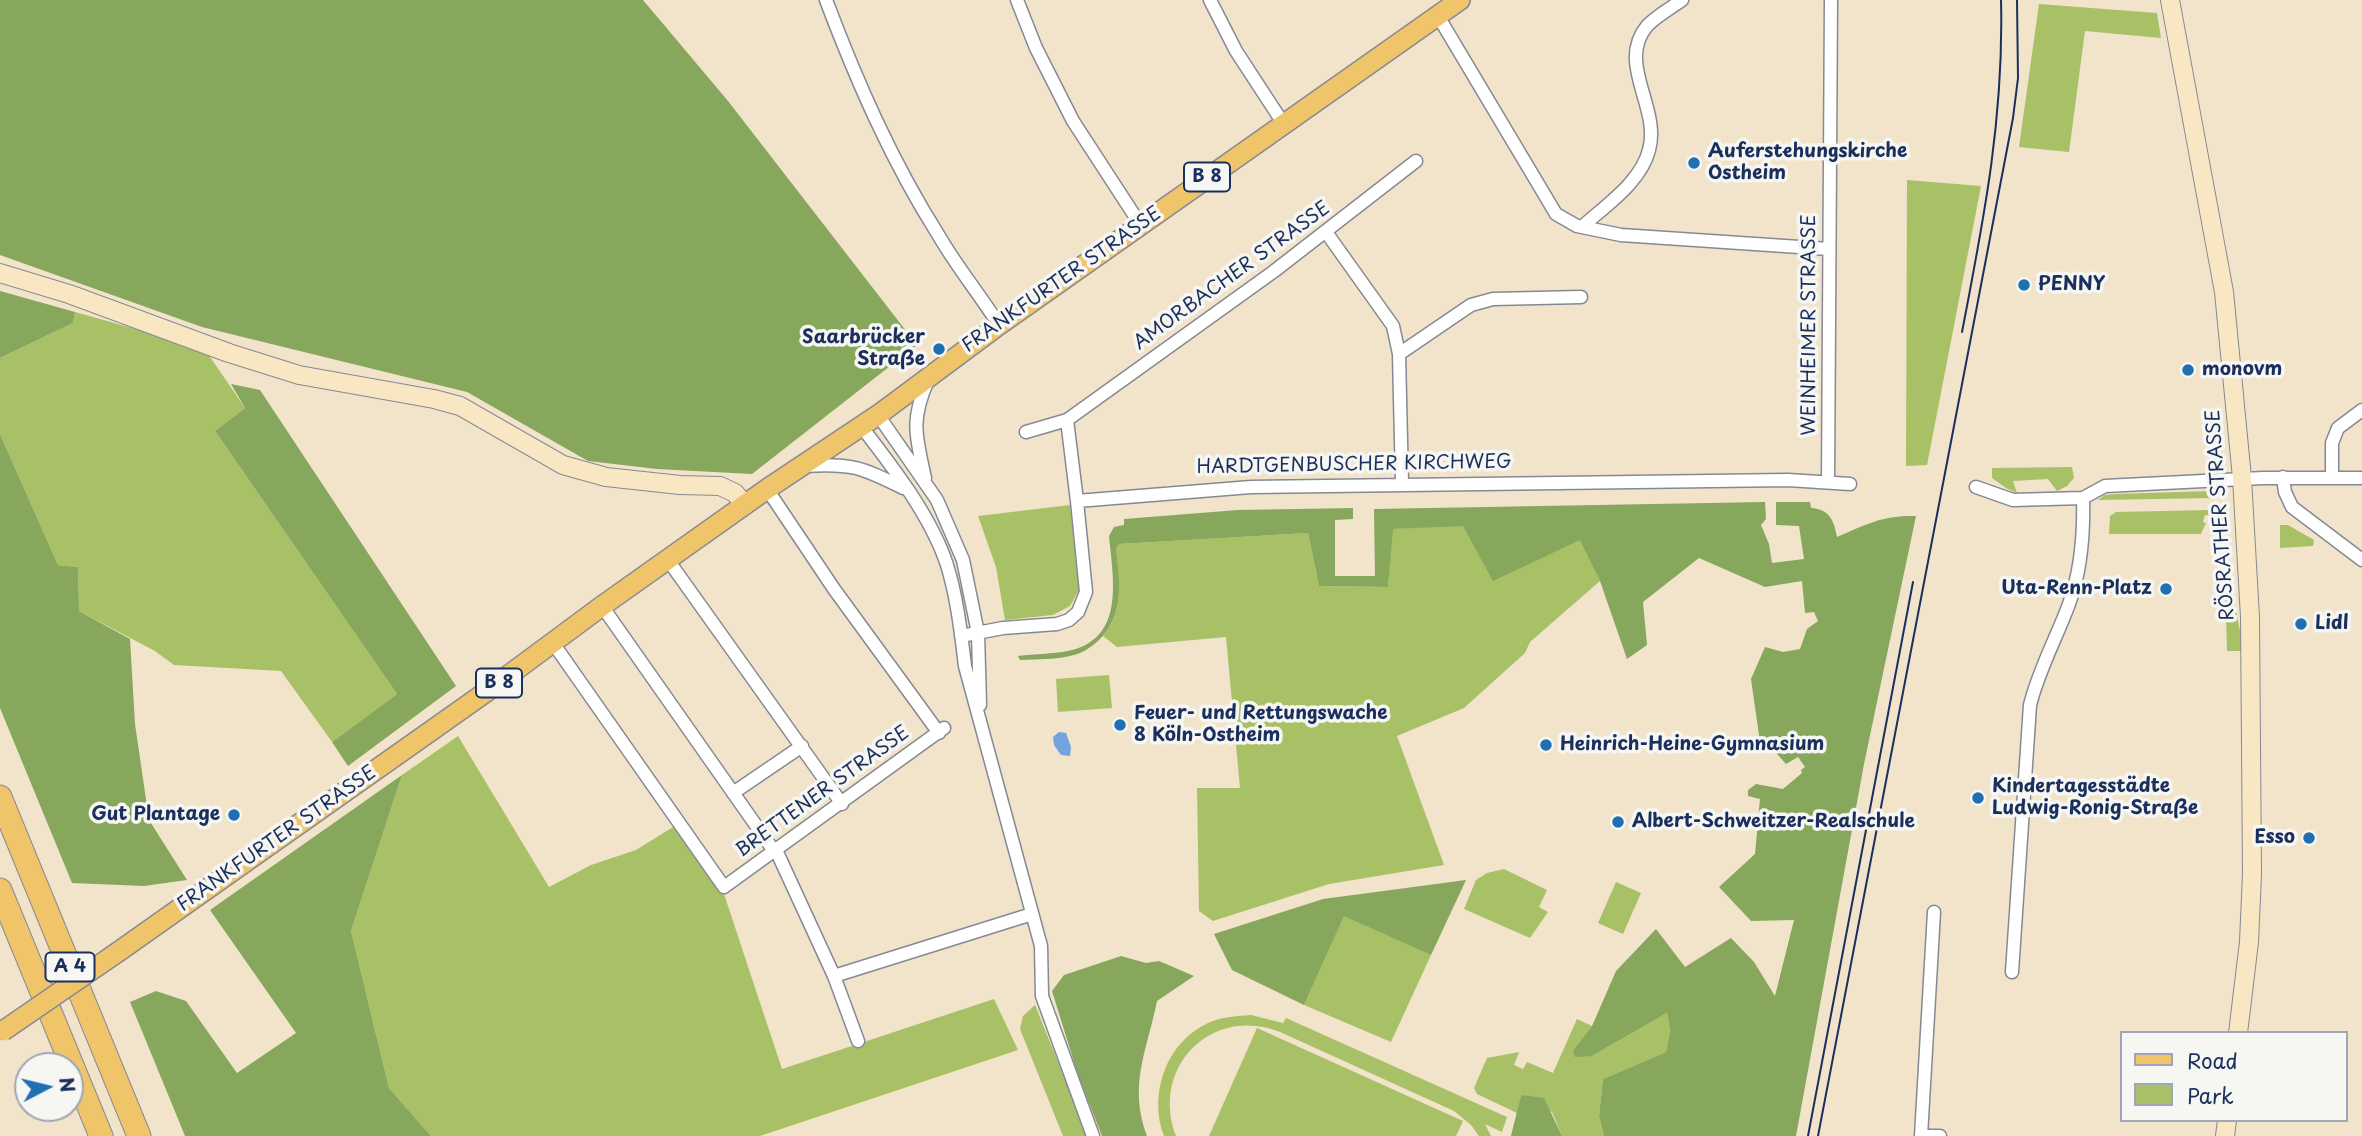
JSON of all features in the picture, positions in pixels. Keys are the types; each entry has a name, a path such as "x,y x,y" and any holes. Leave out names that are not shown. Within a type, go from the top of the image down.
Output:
{"highway":[{"name":"A 4","path":"0,797 139,1136"},
{"name":"A 4","path":"0,890 101,1136"}],"main road":[{"name":"FRANKFURTER STRASSE","path":"1,1032 118,952 767,489 878,415 1140,224 1460,0"},
{"name":"RÖSRATHER STRASSE","path":"2171,0 2224,292 2242,478 2250,617 2252,874 2249,942 2238,1031"},
{"path":"0,273 69,293 229,353 299,375 460,406 563,465 606,477 680,485 720,486 735,493 745,505"}],"street":[{"path":"826,0 851,68 883,136 939,237 999,325"},
{"path":"1017,0 1036,48 1073,121 1140,224"},
{"path":"1210,0 1236,51 1283,124"},
{"path":"1583,226 1629,185 1650,150 1651,123 1636,65 1637,40 1649,24 1682,0"},
{"name":"WEINHEIMER STRASSE","path":"1828,482 1831,0"},
{"path":"1438,16 1556,214 1577,226 1621,235 1829,249"},
{"name":"AMORBACHER STRASSE","path":"1026,432 1068,420 1326,232 1416,161"},
{"path":"1326,232 1393,326 1399,354 1402,484"},
{"path":"1399,354 1471,305 1493,299 1581,297"},
{"path":"926,482 915,429 918,404 930,376"},
{"path":"2332,478 2332,443 2338,428 2362,410"},
{"path":"878,415 926,482 951,529 963,560 978,633 983,736"},
{"path":"961,636 1003,628 1057,624 1069,620 1078,612 1086,592 1068,420"},
{"path":"861,426 928,523 947,564 965,666 1041,946 1042,996 1093,1136"},
{"path":"804,466 840,464 864,468 905,488"},
{"path":"2283,477 2291,507 2362,560"},
{"path":"1976,487 2013,500 2083,498 2105,486 2242,478 2362,478"},
{"name":"HARDTGENBUSCHER KIRCHWEG","path":"1077,501 1251,486 1788,480 1850,484"},
{"name":"BRETTENER STRASSE","path":"553,643 724,887 842,804 941,730 834,589 767,489"},
{"path":"2012,972 2030,705 2036,679 2069,604 2079,566 2084,526 2083,498"},
{"path":"668,560 842,804"},
{"path":"602,606 775,851 834,976 858,1041"},
{"path":"733,793 802,746"},
{"path":"1934,912 1923,1136 1940,1136"},
{"path":"834,976 1032,915"}],"green space":[{"path":"0,0 643,0 728,101 917,345 752,474 657,469 588,461 467,392 202,327 0,255"},
{"path":"2039,4 2157,13 2161,38 2085,31 2069,152 2019,147"},
{"path":"1907,180 1981,186 1927,465 1906,466"},
{"path":"0,291 75,312 73,323 0,358"},
{"path":"75,312 204,348 245,408 215,431 397,694 332,742 281,671 174,665 155,651 79,611 78,567 58,565 0,434 0,358 73,323"},
{"path":"231,384 260,390 456,686 348,766 332,742 397,694 215,431 245,408"},
{"path":"0,434 58,565 78,567 79,611 130,639 135,724 149,820 187,880 144,886 72,883 0,708"},
{"path":"2072,467 2074,478 2067,486 2057,491 2048,479 2013,481 2017,493 1992,478 1992,468"},
{"path":"2212,491 2213,498 2098,500 2105,495 2116,494"},
{"path":"1765,502 1766,519 1761,525 1769,544 1772,563 1804,559 1799,526 1776,525 1776,502 1810,502 1811,508 1827,513 1837,537 1884,519 1916,516 1864,764 1796,1136 1604,1136 1599,1116 1603,1079 1666,1052 1670,1030 1667,1013 1592,1056 1575,1057 1573,1050 1592,1026 1616,971 1656,929 1685,967 1731,938 1754,962 1775,996 1794,920 1751,921 1719,887 1755,854 1760,799 1748,796 1748,790 1756,784 1783,789 1802,773 1801,770 1805,767 1798,757 1786,764 1768,744 1760,742 1751,679 1765,647 1783,652 1800,649 1807,629 1818,621 1814,612 1805,613 1802,581 1765,587 1699,558 1643,602 1647,645 1627,659 1600,581 1580,540 1493,581 1463,526 1393,529 1388,587 1319,586 1308,533 1119,544 1116,549 1119,574 1117,610 1107,631 1098,641 1084,651 1068,657 1020,660 1018,656 1068,651 1087,644 1099,634 1108,621 1112,605 1109,536 1114,527 1124,525 1124,519 1238,510 1353,508 1353,519 1335,520 1335,576 1375,576 1374,509"},
{"path":"1070,505 1079,590 1070,606 1053,615 1005,620 996,567 978,516"},
{"path":"2213,510 2214,515 2205,515 2203,522 2206,523 2201,534 2109,534 2110,516 2116,512"},
{"path":"1464,525 1581,539 1600,581 1530,642 1525,653 1464,708 1397,736 1444,865 1329,884 1213,921 1199,911 1197,788 1240,788 1226,637 1117,647 1103,636 1115,617 1118,606 1116,549 1119,544 1308,533 1319,586 1388,587 1392,529"},
{"path":"2280,525 2288,525 2314,540 2313,546 2280,548"},
{"path":"2225,580 2230,580 2244,651 2227,651"},
{"path":"1109,675 1112,708 1058,712 1056,679"},
{"path":"458,736 549,887 591,865 636,850 678,824 724,894 782,1069 994,999 1018,1050 760,1136 431,1136 389,1088 351,931 402,775"},
{"path":"402,775 351,931 389,1088 431,1136 185,1136 130,1002 156,991 186,1001 237,1073 296,1033 210,910"},
{"path":"1504,869 1547,890 1539,907 1548,912 1530,938 1464,909 1476,880 1487,873"},
{"path":"1466,880 1431,955 1344,916 1304,1005 1232,970 1214,934 1323,899"},
{"path":"1616,882 1641,893 1623,934 1598,923"},
{"path":"1344,915 1431,955 1391,1042 1304,1005"},
{"path":"1121,956 1146,963 1159,961 1194,976 1157,1001 1139,1084 1139,1100 1147,1136 1102,1136 1078,1075 1052,991 1064,975"},
{"path":"1035,1005 1088,1136 1063,1136 1020,1029 1023,1016"},
{"path":"1667,1013 1670,1030 1666,1052 1603,1079 1599,1116 1604,1136 1562,1136 1552,1112 1521,1095 1517,1113 1477,1094 1474,1088 1487,1058 1519,1052 1514,1065 1523,1069 1527,1062 1553,1073 1577,1019 1592,1026 1573,1050 1592,1056"},
{"path":"1251,1015 1283,1023 1286,1018 1507,1117 1502,1132 1485,1124 1491,1136 1479,1136 1471,1125 1454,1111 1280,1032 1255,1026 1231,1027 1210,1035 1192,1048 1179,1066 1172,1087 1170,1111 1176,1136 1164,1136 1158,1104 1164,1071 1171,1056 1193,1032 1208,1023 1223,1018"},
{"path":"1257,1028 1463,1121 1456,1136 1209,1136"},
{"path":"1521,1095 1544,1098 1562,1136 1511,1136"}],"water":[{"path":"1059,732 1066,733 1071,747 1070,756 1061,755 1054,745 1053,737"}],"tram line":[{"path":"1962,332 1985,208 1996,126 2001,0"},
{"path":"1818,1136 2013,118 2018,78 2017,0"},
{"path":"1808,1136 1913,582"}],"place":[{"name":"Auferstehungskirche Ostheim","path":"1694,163"},
{"name":"PENNY","path":"2024,285"},
{"name":"Saarbrücker Straße","path":"939,349"},
{"name":"monovm","path":"2188,370"},
{"name":"Uta-Renn-Platz","path":"2166,589"},
{"name":"Lidl","path":"2301,624"},
{"name":"Feuer- und Rettungswache 8 Köln-Ostheim","path":"1120,725"},
{"name":"Heinrich-Heine-Gymnasium","path":"1546,745"},
{"name":"Kindertagesstädte Ludwig-Ronig-Straße","path":"1978,798"},
{"name":"Gut Plantage","path":"234,815"},
{"name":"Albert-Schweitzer-Realschule","path":"1618,822"},
{"name":"Esso","path":"2309,838"}]}
